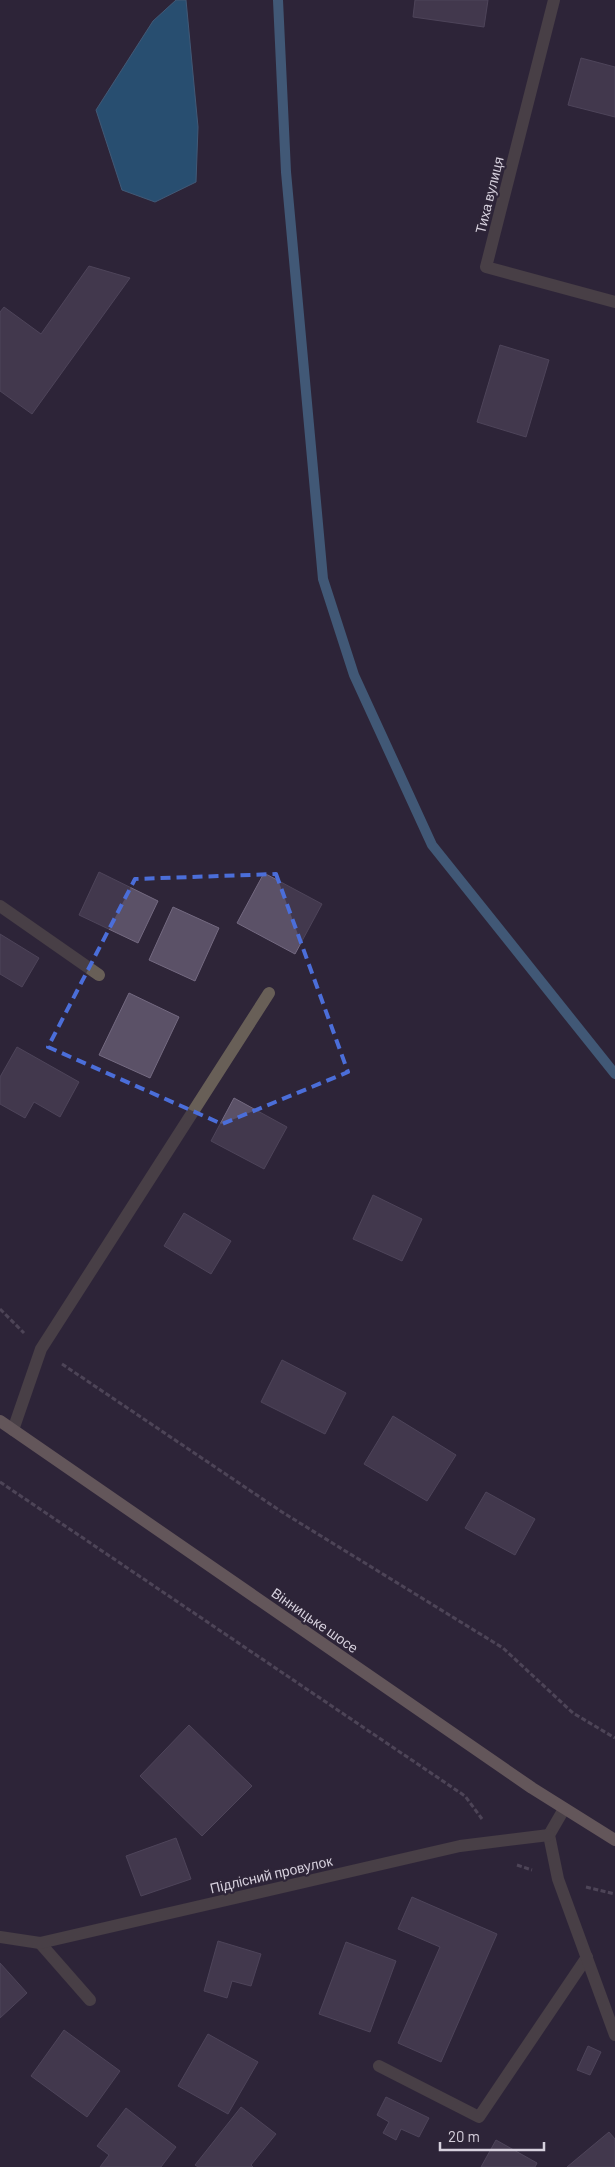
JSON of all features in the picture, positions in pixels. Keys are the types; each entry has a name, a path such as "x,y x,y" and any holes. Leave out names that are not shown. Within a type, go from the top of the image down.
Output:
{"main road":[{"name":"Вінницьке шосе","path":"0,1421 564,1809 615,1840"}],"street":[{"name":"Тиха вулиця","path":"554,0 486,267 615,302"},
{"path":"0,906 99,976"},
{"path":"13,1430 40,1349 268,993"},
{"path":"564,1809 549,1835 558,1879 615,2035"},
{"name":"Підлісний провулок","path":"0,1936 40,1943 460,1846 549,1835"},
{"path":"40,1943 90,2000"},
{"path":"380,2066 480,2117 587,1957"}],"path":[{"path":"0,1310 40,1349 282,1512 503,1648 573,1713 615,1738"},
{"path":"0,1482 465,1796 498,1841"}],"highlighted area":[{"path":"276,874 348,1072 222,1124 48,1047 135,879"}],"water":[{"path":"176,0 186,0 198,127 196,182 155,202 122,190 96,110 153,21"}],"building":[{"path":"415,0 488,0 484,27 413,17"},
{"path":"581,58 615,67 615,117 568,105"},
{"path":"89,266 130,278 32,414 0,391 0,312 4,307 41,334"},
{"path":"500,345 549,360 526,437 477,422"},
{"path":"99,872 158,901 138,943 79,915"},
{"path":"264,873 322,904 295,954 237,923"},
{"path":"173,907 219,928 195,981 149,960"},
{"path":"0,934 39,958 22,987 0,974"},
{"path":"129,993 179,1017 150,1078 99,1055"},
{"path":"17,1047 79,1082 60,1117 34,1102 25,1118 0,1104 0,1077"},
{"path":"234,1098 287,1127 264,1169 211,1141"},
{"path":"373,1195 422,1219 402,1261 353,1239"},
{"path":"184,1213 231,1241 211,1274 164,1246"},
{"path":"282,1360 346,1393 325,1434 261,1402"},
{"path":"393,1416 456,1455 427,1501 364,1464"},
{"path":"486,1492 535,1519 515,1555 465,1528"},
{"path":"189,1725 252,1786 202,1836 140,1776"},
{"path":"176,1838 191,1879 141,1896 126,1856"},
{"path":"412,1897 497,1934 441,2062 398,2043 440,1947 398,1929"},
{"path":"218,1941 261,1954 251,1986 232,1981 227,1998 204,1991"},
{"path":"346,1942 396,1961 370,2032 319,2014"},
{"path":"0,1963 27,1993 0,2018"},
{"path":"64,2030 120,2071 87,2117 31,2076"},
{"path":"208,2034 258,2062 228,2114 178,2086"},
{"path":"588,2046 601,2052 590,2075 577,2070"},
{"path":"386,2097 429,2118 419,2137 401,2129 396,2140 383,2133 389,2122 377,2115"},
{"path":"241,2107 276,2134 251,2165 253,2167 198,2167 195,2165"},
{"path":"126,2108 176,2147 161,2167 100,2167 109,2155 97,2146"},
{"path":"609,2132 615,2139 615,2167 567,2167"},
{"path":"496,2140 537,2163 535,2167 481,2167"}],"waterway":[{"path":"278,0 286,172 323,579 354,675 432,845 615,1074"}]}
